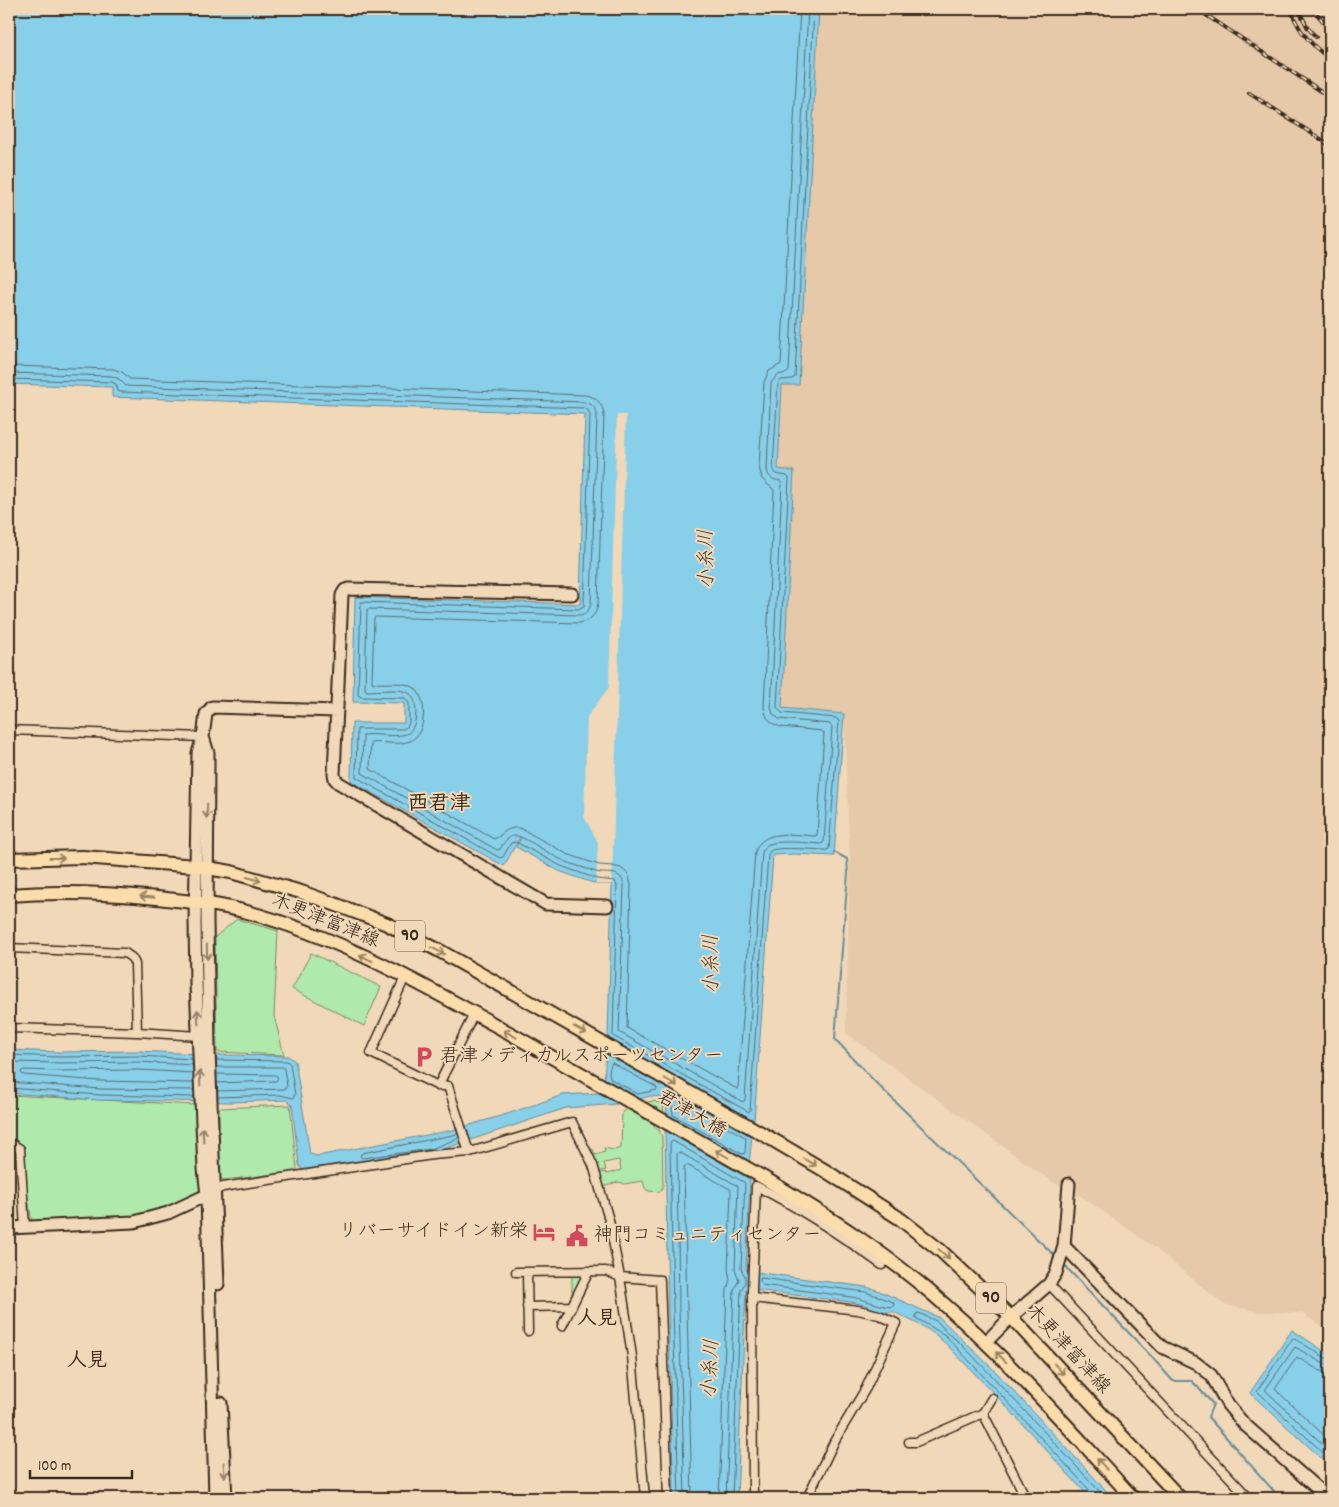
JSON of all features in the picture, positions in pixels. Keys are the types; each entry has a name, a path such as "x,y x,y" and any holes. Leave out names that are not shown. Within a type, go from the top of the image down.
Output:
{"main road":[{"name":"木更津富津線","path":"9,858 83,857 201,867 231,872 301,892 387,924 438,950 598,1040"},
{"name":"木更津富津線","path":"9,895 47,892 90,892 201,903 260,916 339,945 405,977 598,1084"},
{"name":"君津大橋","path":"598,1040 768,1138"},
{"name":"君津大橋","path":"598,1084 834,1220 887,1258"},
{"name":"木更津富津線","path":"768,1138 899,1218 941,1251 1011,1317 1180,1498"},
{"name":"90","path":"887,1258 945,1304 986,1342 1133,1498"}],"street":[{"path":"572,594 345,590 342,595 334,774 335,779 339,783 546,904 607,906"},
{"path":"226,1498 204,1050 201,867 208,762 204,737 206,714 214,707 337,710"},
{"path":"9,730 204,737"},
{"path":"201,903 196,984 199,1036 204,1050"},
{"path":"9,948 125,953 132,958 134,964 137,1032"},
{"path":"405,977 371,1053 438,1086 448,1086 469,1149"},
{"path":"438,1086 474,1014"},
{"path":"9,1028 199,1036"},
{"path":"9,1228 134,1222 168,1213 223,1187 469,1149 572,1122 593,1165 608,1220 620,1277 632,1356 645,1498"},
{"path":"9,1144 20,1149 25,1228"},
{"path":"986,1342 1049,1284 1061,1256 1068,1184"},
{"path":"753,1498 752,1295 756,1186 847,1239 882,1265 887,1258"},
{"path":"211,1193 215,1498"},
{"path":"1061,1256 1162,1347 1196,1363 1211,1375 1228,1405 1244,1424 1328,1498"},
{"path":"516,1272 606,1271 620,1277 660,1280 668,1498"},
{"path":"527,1272 528,1331"},
{"path":"562,1326 589,1272"},
{"path":"1049,1284 1249,1498"},
{"path":"752,1295 858,1310 878,1314 896,1323 866,1388 835,1440 807,1498"},
{"path":"528,1307 572,1306"},
{"path":"909,1442 916,1442 983,1413 992,1398"},
{"path":"983,1413 1026,1498"},
{"path":"550,1498 557,1498"}],"shaded area":[{"path":"819,9 1330,9 1330,1332 1302,1313 1259,1312 1223,1304 1155,1248 1081,1196 1051,1181 846,1033 850,864 844,714 782,708 794,471 778,470 782,384 799,384"}],"green space":[{"path":"237,919 278,931 274,1016 284,1055 217,1052 215,937"},
{"path":"311,953 381,987 364,1026 292,989"},
{"path":"9,1095 195,1105 203,1170 202,1193 159,1211 133,1218 32,1223 19,1142 9,1139"},
{"path":"653,1101 663,1104 664,1115 643,1103"},
{"path":"290,1105 297,1169 295,1172 223,1180 219,1177 219,1108"},
{"path":"627,1109 655,1125 653,1126 659,1130 662,1136 663,1186 660,1192 648,1191 643,1181 624,1184 616,1182 602,1187 599,1174 621,1170 619,1160 604,1163 606,1170 597,1172 590,1150 593,1149 595,1155 605,1152 604,1148 614,1150 621,1148 622,1113"},
{"path":"572,1274 581,1274 583,1276 572,1297"}],"water":[{"name":"小糸川","path":"9,9 819,9 799,385 782,385 778,469 794,471 782,708 844,714 834,856 773,855 754,1122 608,1039 612,884 596,884 559,871 516,847 520,837 504,866 351,781 352,723 404,723 404,703 353,702 355,597 580,604 585,414 112,397 112,387 9,384"},
{"path":"9,1050 59,1052 139,1051 288,1056 295,1061 310,1154 317,1156 453,1130 563,1095 599,1093 617,1104 566,1108 432,1153 303,1171 299,1165 292,1105 286,1100 232,1102 99,1100 9,1093"},
{"path":"606,1053 752,1135 749,1164 666,1117 667,1106 660,1097 650,1096 637,1100 604,1081"},
{"name":"小糸川","path":"665,1130 750,1179 746,1270 750,1271 750,1289 746,1290 737,1498 674,1498"},
{"path":"755,1272 866,1287 940,1318 997,1373 1113,1498 1090,1498 946,1344 924,1327 894,1312 882,1312 865,1305 754,1290"},
{"path":"1292,1330 1330,1355 1330,1466 1250,1393"}],"pier":[{"path":"617,415 626,415 612,884 596,884 598,842 584,817 587,717 609,687"},
{"path":"663,1129 752,1178 753,1180"}],"waterway":[{"path":"834,852 847,859 848,873 835,1039 877,1084 1057,1258"},
{"path":"1064,1265 1173,1381 1192,1381 1213,1404 1208,1417 1280,1498"}],"railway":[{"path":"1291,9 1297,24 1306,37 1330,59"},
{"path":"1298,9 1308,28 1316,37"},
{"path":"1313,9 1330,30"},
{"path":"1200,11 1330,97"},
{"path":"1249,93 1330,145"}],"place":[{"name":"君津メディカルスポーツセンター","path":"424,1057"},
{"name":"リバーサイドイン新栄","path":"544,1232"},
{"name":"神門コミュニティセンター","path":"577,1236"}],"district":[{"name":"西君津","path":"439,805"},
{"name":"人見","path":"597,1320"},
{"name":"人見","path":"87,1362"}]}
